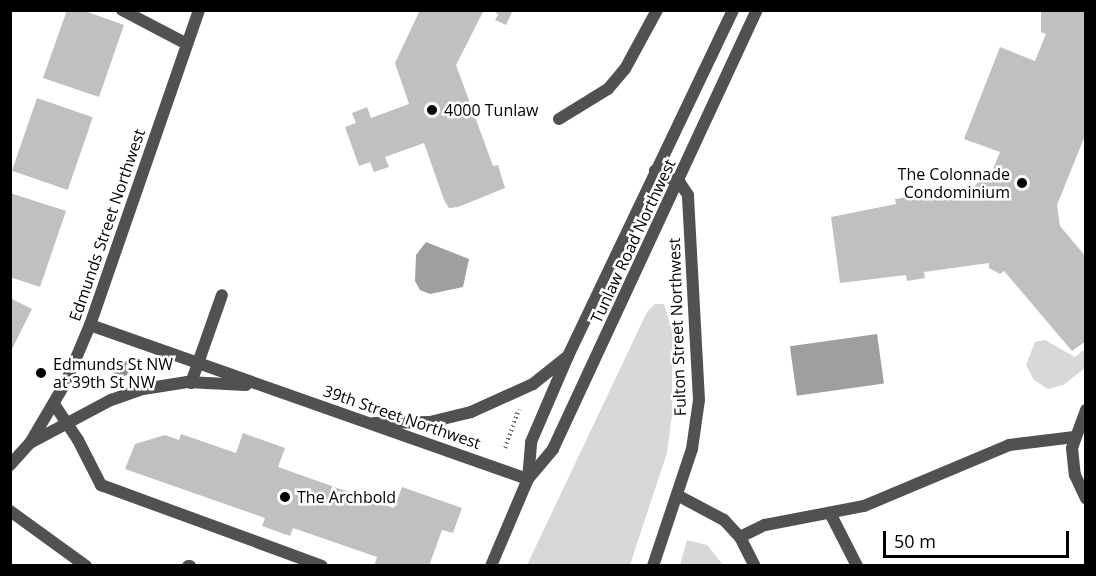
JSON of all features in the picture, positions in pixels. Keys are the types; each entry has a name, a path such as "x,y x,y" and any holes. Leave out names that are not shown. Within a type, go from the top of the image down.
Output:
{"street":[{"path":"122,10 187,44"},
{"name":"Edmunds Street Northwest","path":"30,443 54,404 90,325 199,10"},
{"path":"559,119 609,89 625,69 657,10"},
{"name":"Tunlaw Road Northwest","path":"528,479 531,442 568,356 733,10"},
{"name":"Tunlaw Road Northwest","path":"491,566 528,479 553,449 680,183 757,10"},
{"path":"655,171 680,183"},
{"name":"Fulton Street Northwest","path":"653,566 692,448 699,400 688,195 680,183"},
{"path":"190,383 222,295"},
{"name":"39th Street Northwest","path":"90,325 528,479"},
{"path":"367,422 430,422 471,412 533,384 568,356"},
{"name":"39th Street Northwest","path":"10,465 30,443 111,400 143,389 190,383 266,387"},
{"path":"54,404 68,423 101,485 322,566"},
{"path":"1086,410 1075,437 1075,475 1086,500"},
{"path":"740,537 765,525 864,506 1009,445 1075,437"},
{"path":"677,495 716,513 740,537 755,566"},
{"path":"10,511 86,566"},
{"path":"830,513 857,566"}],"path":[{"path":"505,448 519,409"}],"shaded area":[{"path":"426,242 469,259 463,287 430,294 420,290 415,281 416,255"},
{"path":"655,304 664,304 672,330 672,414 667,453 630,565 527,565 647,312"},
{"path":"877,334 884,384 797,396 790,346"},
{"path":"1045,340 1075,357 1085,349 1085,368 1063,385 1048,389 1034,380 1026,365 1035,342"},
{"path":"687,540 707,545 723,565 680,565"}],"building":[{"path":"67,10 82,10 124,25 99,97 43,78"},
{"name":"4000 Tunlaw","path":"420,10 484,10 456,65 493,166 498,165 505,188 458,207 449,208 444,200 424,143 385,157 389,167 374,172 370,162 359,166 345,127 356,123 352,113 367,107 371,118 409,104 395,63"},
{"path":"494,10 513,10 506,25 495,20 498,15"},
{"name":"The Colonnade Condominium","path":"1041,10 1086,10 1086,133 1057,205 1060,226 1086,257 1086,341 1072,351 1004,271 1000,274 989,268 989,263 924,272 925,278 907,281 906,275 840,283 831,217 896,204 895,199 922,195 922,200 974,192 973,187 985,177 989,179 1000,152 964,139 1000,47 1035,61 1046,34 1041,32"},
{"path":"37,98 93,117 68,190 12,171"},
{"path":"10,193 66,211 40,287 10,277"},
{"path":"10,298 32,309 10,353"},
{"name":"The Archbold","path":"243,433 285,448 278,467 394,508 402,487 462,508 453,533 442,530 429,566 374,566 377,557 293,528 290,536 262,526 265,518 125,469 135,444 165,435 179,440 181,434 236,453"}],"place":[{"name":"4000 Tunlaw","path":"432,110"},
{"name":"The Colonnade Condominium","path":"1022,183"},
{"name":"Edmunds St NW at 39th St NW","path":"41,373"},
{"name":"The Archbold","path":"285,497"}]}
